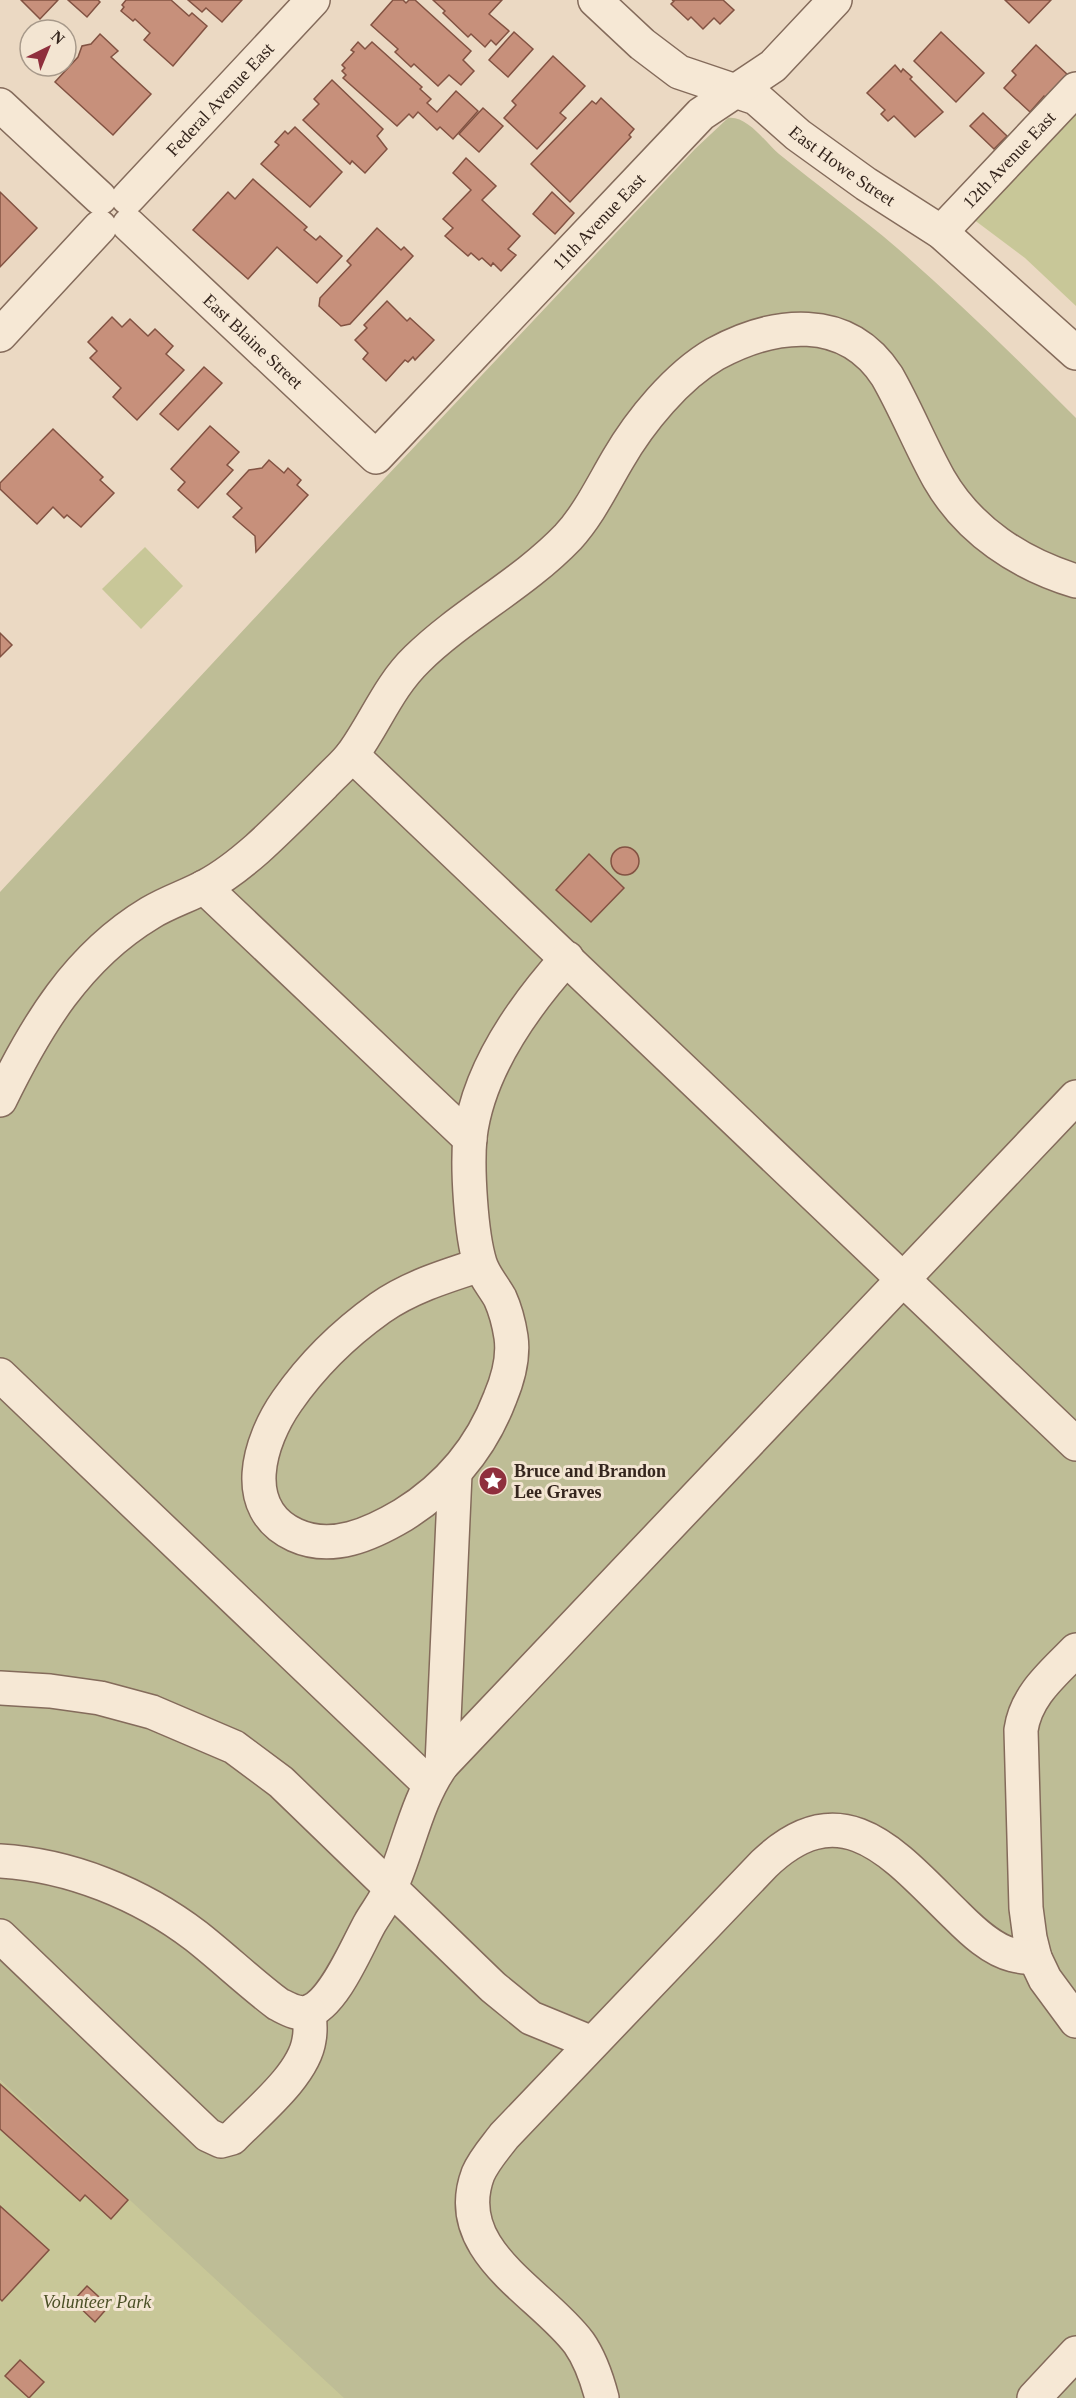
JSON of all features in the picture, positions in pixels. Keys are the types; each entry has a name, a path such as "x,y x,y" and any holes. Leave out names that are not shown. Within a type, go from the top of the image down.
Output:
{"street":[{"name":"Federal Avenue East","path":"0,335 313,0"},
{"name":"East Howe Street","path":"595,0 642,44 679,72 756,98 798,135 866,184 941,232 1076,353"},
{"name":"11th Avenue East","path":"376,458 701,114 773,66 836,0"},
{"name":"12th Avenue East","path":"941,232 1076,89"},
{"name":"East Blaine Street","path":"0,105 376,458"},
{"path":"0,1100 39,1025 52,1006 95,956 134,923 153,911 204,887 234,868 256,849 352,755 387,696 417,660 522,578 568,537 587,513 635,434 684,378 713,356 766,333 795,329 841,335 869,352 887,376 939,478 967,517 1010,552 1035,565 1076,581"},
{"path":"352,755 1076,1444"},
{"path":"204,887 470,1139"},
{"path":"480,1265 401,1295 360,1323 325,1355 286,1402 266,1445 258,1487 266,1510 286,1530 295,1535 321,1542 339,1542 381,1528 425,1500 455,1474 484,1435 501,1396 511,1360 511,1338 501,1300 480,1265 473,1225 470,1139 475,1114 494,1062 540,990 567,958"},
{"path":"435,1775 1076,1097"},
{"path":"0,1375 435,1775"},
{"path":"0,1861 51,1869 127,1894 172,1919 278,2004 296,2012 309,2012 321,2004 339,1981 391,1888 435,1775 455,1474"},
{"path":"1076,1650 1035,1694 1024,1714 1021,1730 1026,1908 1030,1938 1035,1958 1045,1979 1076,2021"},
{"path":"0,1688 80,1694 124,1704 180,1723 234,1747 281,1782 518,2009 544,2025 592,2043"},
{"path":"602,2398 595,2373 579,2343 489,2253 484,2245 472,2211 475,2184 485,2161 504,2136 778,1851 803,1835 818,1831 846,1831 873,1841 902,1863 981,1937 1012,1955 1035,1958"},
{"path":"0,1936 208,2135 221,2142 232,2138 298,2067 309,2042 309,2012"},
{"path":"1034,2398 1076,2353"}],"green space":[{"path":"1076,109 1076,306 1025,258 973,219"},
{"path":"728,118 735,118 749,125 779,154 897,248 943,289 1076,418 1076,2398 344,2398 0,2080 0,892 368,496 695,149"},
{"path":"145,547 183,586 141,629 102,589"},
{"name":"Volunteer Park","path":"0,2080 351,2398 0,2398"}],"building":[{"path":"21,0 58,0 41,18"},
{"path":"68,0 98,0 100,2 87,17"},
{"path":"126,0 171,0 189,16 192,13 207,26 173,66 144,40 150,33 135,19 133,21 121,11"},
{"path":"188,0 242,0 222,22 206,8 202,12"},
{"path":"393,0 403,0 406,3 409,0 415,0 471,51 463,60 474,71 461,85 449,75 438,86 414,64 411,67 395,52 398,49 371,25"},
{"path":"433,0 502,0 489,14 509,31 496,45 491,40 485,47 471,34 468,37"},
{"path":"672,0 723,0 734,10 720,24 714,18 703,29 691,17 688,20 671,4 674,1"},
{"path":"1005,0 1051,0 1029,23"},
{"path":"514,32 533,49 508,77 489,60"},
{"path":"941,32 984,73 956,102 914,61"},
{"path":"100,34 118,51 111,57 151,94 113,135 55,82 59,78 78,78 78,57 82,46 91,44"},
{"path":"358,42 365,49 372,42 422,87 420,89 431,99 427,103 437,112 456,91 478,111 453,139 440,127 437,130 418,112 413,118 409,114 397,126 343,78 346,75 342,71 345,68 342,65 354,52 351,50"},
{"path":"1036,45 1069,76 1047,99 1044,96 1030,112 1004,88 1016,75 1012,71"},
{"path":"553,56 585,86 560,113 566,118 537,149 504,118 516,105 512,101"},
{"path":"895,65 901,72 903,69 912,77 910,79 943,112 915,137 894,116 888,121 881,114 885,110 867,93"},
{"path":"332,80 383,129 377,136 387,149 365,173 352,161 350,164 303,120 319,104 314,99"},
{"path":"601,98 634,129 629,135 631,137 570,202 531,164 592,101 596,104"},
{"path":"483,108 503,126 479,152 459,134"},
{"path":"983,113 1007,136 994,149 970,126"},
{"path":"295,127 342,172 310,207 261,164 279,145 275,142 285,131 288,134"},
{"path":"466,158 496,186 482,200 520,236 508,249 516,255 501,271 493,263 491,266 482,258 479,260 471,253 468,256 445,236 453,228 443,219 471,190 453,173"},
{"path":"253,179 307,227 304,230 316,240 320,236 342,256 317,283 277,247 248,279 193,230 228,192 235,199"},
{"path":"0,192 37,228 0,267"},
{"path":"552,192 574,213 555,234 533,214"},
{"path":"377,228 401,250 404,247 413,256 350,324 341,326 319,306 320,298 351,265 347,261"},
{"path":"387,301 407,321 410,318 434,340 415,360 413,357 408,362 405,360 386,381 363,359 368,353 355,340 367,328 364,325"},
{"path":"112,317 122,327 130,319 148,336 155,329 173,346 166,354 184,370 137,420 113,397 121,388 90,358 97,351 88,342"},
{"path":"204,367 222,383 178,430 160,414"},
{"path":"210,426 239,452 227,465 233,470 198,508 178,490 185,482 171,469"},
{"path":"53,429 103,477 100,480 114,493 81,527 67,515 64,518 53,507 37,524 0,489 0,483"},
{"path":"269,460 284,473 288,468 301,480 297,485 308,495 256,552 255,536 233,517 242,508 227,494 249,470 262,468"},
{"path":"0,633 12,645 0,657"},
{"path":"625,847 635,851 639,861 635,871 625,875 615,871 611,861 615,851"},
{"path":"589,854 624,888 591,922 556,890"},
{"path":"0,2084 128,2200 111,2219 85,2195 80,2201 0,2129"},
{"path":"0,2206 49,2250 2,2301 0,2299"},
{"path":"87,2286 109,2306 95,2322 73,2301"},
{"path":"20,2360 44,2382 29,2398 5,2376"}],"place":[{"name":"Bruce and Brandon Lee Graves","path":"493,1481"}]}
